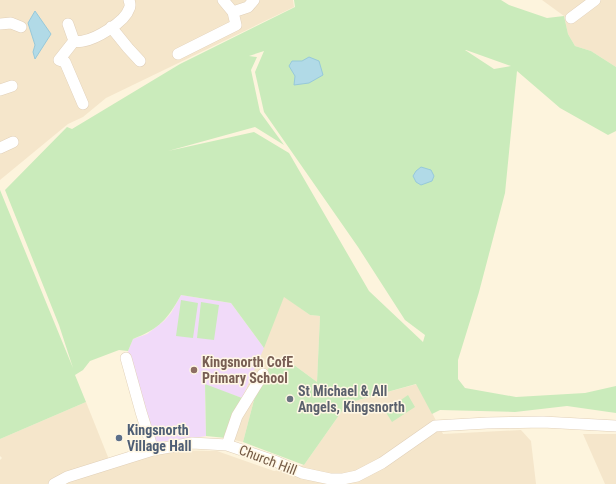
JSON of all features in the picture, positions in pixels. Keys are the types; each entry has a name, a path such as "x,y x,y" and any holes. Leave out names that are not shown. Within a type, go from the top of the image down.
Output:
{"street":[{"path":"74,41 94,38 122,20 129,10 129,0"},
{"path":"178,54 236,25 233,12 223,0"},
{"path":"571,18 595,0"},
{"path":"233,12 251,3"},
{"path":"0,24 11,23 21,27"},
{"path":"68,24 74,41"},
{"path":"111,27 140,61"},
{"path":"74,41 59,60 65,62 83,104"},
{"path":"0,90 12,86"},
{"path":"0,148 12,142"},
{"path":"126,358 153,450"},
{"path":"226,444 237,416 263,374"},
{"name":"Church Hill","path":"54,484 67,477 153,450 192,443 226,444 277,462 302,473 330,479 343,479 357,476 382,463 435,426 543,422 616,426"}],"shaded area":[{"path":"0,0 293,0 294,7 106,98 83,117 68,124 0,180"},
{"path":"542,0 616,0 616,67 591,51 575,46 568,34 564,16"},
{"name":"Kingsnorth CofE Primary School","path":"181,295 231,303 264,348 242,398 205,385 206,436 156,442 128,351 133,339 147,334 164,321 171,313"},
{"path":"284,296 310,315 320,316 317,382 294,365 254,400 243,442 226,438"},
{"path":"417,384 443,434 521,430 531,441 536,484 0,484 0,460 2,458 0,456 0,439 86,402 112,467 153,450 217,451 274,471 304,465 342,411 344,404"},
{"path":"583,434 616,434 616,484 605,484"}],"green space":[{"path":"294,0 501,0 509,5 547,18 564,16 568,34 575,46 591,51 616,67 616,131 608,135 560,108 517,71 505,193 479,292 458,360 458,379 465,388 516,397 585,393 616,386 616,413 567,406 515,412 440,410 432,414 416,384 344,404 342,411 304,465 243,442 254,400 272,361 294,365 317,382 320,316 310,315 284,297 264,348 231,303 181,295 167,317 150,331 133,339 128,351 119,350 90,361 83,370 75,375 86,402 0,439 0,190 73,368 59,325 5,190 67,127 72,129 180,64 295,7","holes":["466,50 511,66 494,69","264,51 255,72 264,112 358,247 405,320 425,335 423,342 369,291 289,153 254,132 168,151 255,127 284,145 260,112 251,70 257,57 249,56"]},
{"path":"181,300 198,303 193,338 176,336"},
{"path":"201,302 219,305 214,340 197,338"},
{"path":"205,384 242,398 226,438 206,436"},
{"path":"408,395 415,407 392,422 385,411"}],"water":[{"path":"35,11 51,34 35,59 33,52 35,45 28,23"},
{"path":"309,57 319,61 323,75 309,83 294,85 295,76 289,66 292,61 302,61"},
{"path":"421,167 431,170 434,176 432,181 421,185 416,182 413,176"}],"place":[{"name":"Kingsnorth CofE Primary School","path":"194,370"},
{"name":"St Michael & All Angels, Kingsnorth","path":"290,399"},
{"name":"Kingsnorth Village Hall","path":"119,438"}]}
